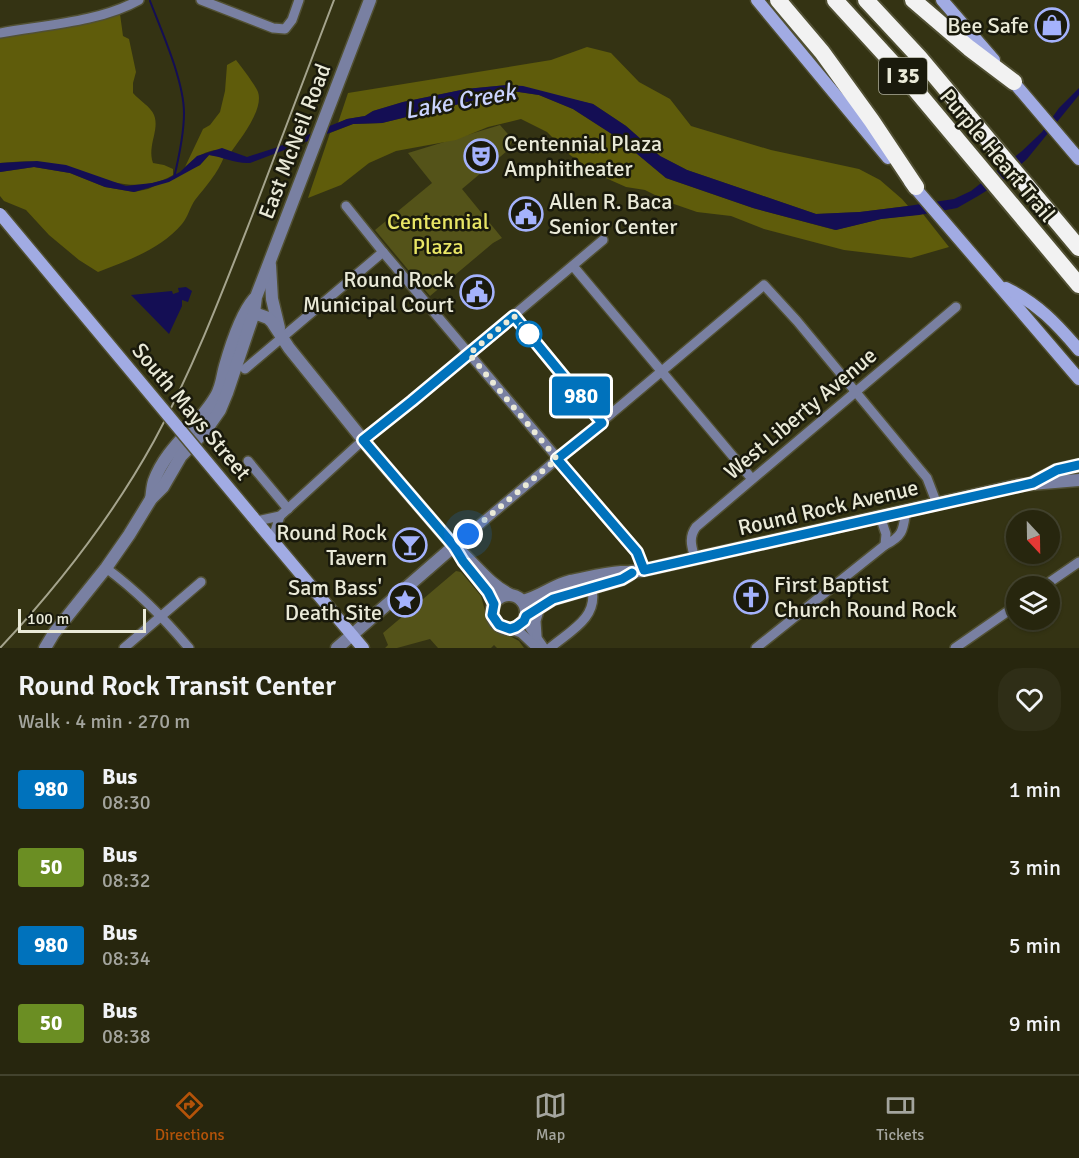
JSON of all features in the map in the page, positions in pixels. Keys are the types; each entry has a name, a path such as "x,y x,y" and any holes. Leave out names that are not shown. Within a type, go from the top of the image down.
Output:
{"highway":[{"path":"778,0 822,52 873,121 916,187"},
{"name":"Purple Heart Trail","path":"835,0 899,70 1079,285"},
{"name":"Purple Heart Trail","path":"866,0 919,57 1079,248"},
{"path":"913,0 969,48 1014,82"}],"main road":[{"path":"757,0 895,166 1000,284 1079,379"},
{"path":"942,0 1079,159"},
{"name":"South Mays Street","path":"0,214 363,648"},
{"path":"1000,284 1027,298 1046,313 1079,350"}],"street":[{"path":"0,33 100,15 139,0"},
{"path":"201,0 273,28 285,29 292,20 299,0"},
{"name":"East McNeil Road","path":"45,648 54,633 106,568 151,499 163,487 181,456 206,430 220,410 254,312 256,297 369,0"},
{"path":"346,206 637,552 638,571"},
{"path":"272,540 280,516 363,440 603,240"},
{"path":"245,369 383,252"},
{"path":"270,263 272,299 282,338 363,440 454,546 488,592 494,604"},
{"path":"573,266 752,479"},
{"path":"337,648 454,546 764,285 927,478 937,504"},
{"name":"East McNeil Road","path":"151,499 154,481 174,447 204,414 217,395 247,308 256,297"},
{"name":"West Liberty Avenue","path":"695,559 690,541 696,527 956,307"},
{"path":"223,380 231,367 250,316 254,312 274,334 282,338"},
{"path":"248,461 288,509"},
{"name":"Round Rock Avenue","path":"1033,483 1057,470 1079,465"},
{"name":"Round Rock Avenue","path":"522,601 536,598 552,588 569,582 695,559 1033,483 1062,483 1079,480"},
{"path":"756,648 885,545 894,541 902,533 906,510"},
{"path":"254,518 280,516"},
{"path":"880,516 886,534 885,545"},
{"path":"454,546 469,558 495,588 514,595 522,601 526,607 525,617 520,624 510,629"},
{"path":"1059,576 1079,562"},
{"path":"106,568 131,586 189,648"},
{"name":"Round Rock Avenue","path":"525,617 560,596 622,579 638,571"},
{"path":"124,648 201,582"},
{"path":"550,648 588,615 594,604 592,588"},
{"path":"508,594 494,604 492,615 495,621 499,625 521,633 544,648"},
{"path":"537,643 535,626 540,607"},
{"path":"955,648 1006,613"},
{"path":"525,617 537,643"}],"green space":[{"name":"Centennial Plaza","path":"500,125 513,140 507,151 462,189 502,238 430,296 375,230 432,183 408,153"},
{"path":"456,571 461,572 481,596 487,618 493,627 519,641 524,648 497,648 494,645 491,648 438,648 430,639 397,648 385,648 388,645 383,633"}],"shaded area":[{"path":"120,14 123,36 129,39 136,72 133,93 154,115 156,126 151,150 153,163 173,169 173,175 157,182 140,185 123,184 37,162 0,163 0,35"},
{"path":"587,47 611,53 639,82 670,99 691,126 771,150 859,169 880,180 908,206 860,212 816,214 687,170 660,156 626,126 593,104 507,85 466,89 403,102 338,123 348,93 551,60"},
{"path":"236,60 258,92 258,107 255,115 231,152 218,150 206,152 185,167 203,129 210,125 220,112 225,91 227,65"},
{"path":"512,91 539,95 573,109 618,138 666,178 753,208 835,230 881,219 923,214 949,247 911,258 844,250 764,229 731,216 697,212 671,203 645,190 626,187 599,175 570,155 547,132 521,119 488,127 456,140 396,151 369,163 341,185 308,198 330,133 353,124 382,123"},
{"path":"209,155 224,157 215,174 193,203 182,224 154,247 98,272 79,260 49,235 26,210 4,201 0,196 0,172 34,167 70,173 105,187 134,192 148,189 200,165"}],"water":[{"name":"Lake Creek","path":"507,85 523,86 593,104 626,126 660,156 687,170 816,214 860,212 954,199 971,191 1022,151 1042,132 1059,108 1079,88 1079,95 1027,159 1002,181 957,208 881,219 836,230 753,208 666,178 618,138 573,109 539,95 512,91 382,123 353,124 250,163 209,155 200,165 169,182 134,192 105,187 70,173 34,167 0,172 0,163 37,161 66,165 126,186 152,183 180,172 197,156 222,148 247,157 347,119 365,116 373,111 403,102 466,89"},
{"path":"186,287 192,291 188,302 182,300 182,306 169,334 131,295 172,291 173,294 179,292 178,288"}],"waterway":[{"path":"150,1 172,57 183,100 183,129 174,178"}],"railway":[{"path":"0,648 64,575 121,497 168,414 218,302 334,0"}],"bus line":[{"name":"980","path":"632,573 622,579 553,599 526,616 524,621 516,627 504,628 495,621 492,615 494,604 488,592 454,546 363,440 514,316 602,423 557,459 637,552 644,570 1033,483 1057,470 1079,465"}],"place":[{"name":"Bee Safe","path":"1052,25"},
{"name":"Centennial Plaza Amphitheater","path":"481,156"},
{"name":"Allen R. Baca Senior Center","path":"526,214"},
{"name":"Round Rock Municipal Court","path":"477,292"},
{"name":"Round Rock Tavern","path":"410,545"},
{"name":"First Baptist Church Round Rock","path":"751,597"},
{"name":"Sam Bass' Death Site","path":"405,600"}],"route":[{"path":"468,534 557,459 469,354 514,316 529,334"}]}
